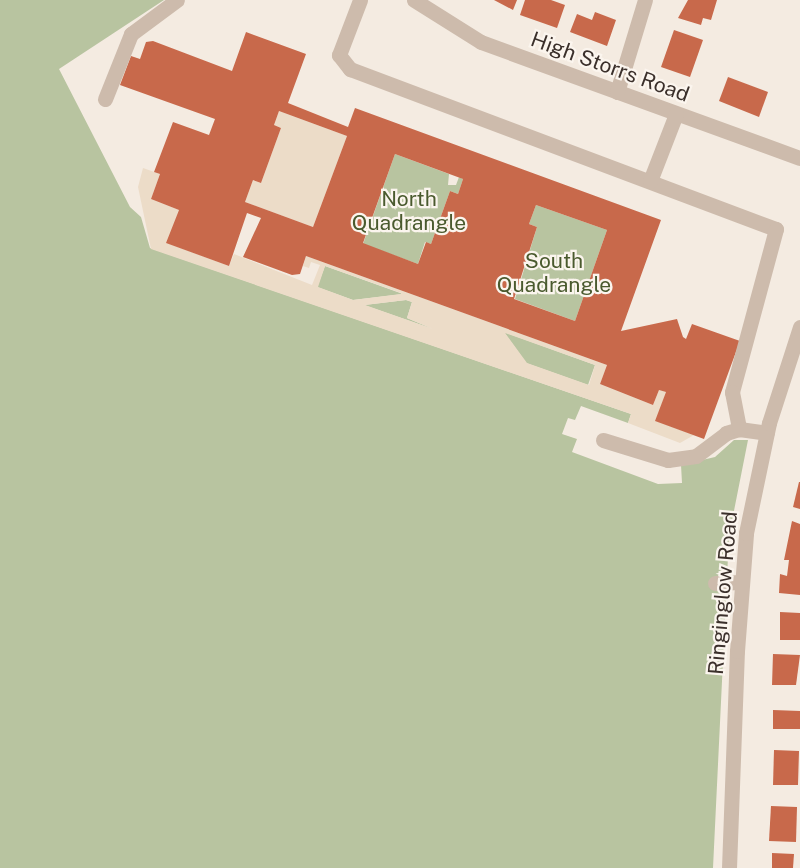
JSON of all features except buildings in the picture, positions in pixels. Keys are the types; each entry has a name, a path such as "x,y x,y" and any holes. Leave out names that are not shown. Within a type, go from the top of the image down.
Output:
{"street":[{"path":"105,99 131,34 177,0"},
{"path":"360,0 339,55 350,69 776,229 732,392 739,429"},
{"name":"High Storrs Road","path":"414,0 481,42 800,158"},
{"path":"617,92 645,0"},
{"path":"650,181 676,114"},
{"name":"Ringinglow Road","path":"729,868 741,582 754,487 767,433 800,327"},
{"path":"603,440 668,460 696,456 726,433 739,429 767,433"},
{"path":"715,583 741,582"}],"green space":[{"path":"0,0 164,0 59,69 130,207 141,217 150,248 631,414 628,423 581,406 575,420 568,418 562,434 577,439 572,452 658,484 682,483 681,465 715,457 734,440 748,440 729,536 713,868 0,868"},
{"name":"North Quadrangle","path":"395,154 449,174 448,185 456,185 459,177 463,179 458,194 450,191 431,244 425,242 418,264 363,244"},
{"name":"South Quadrangle","path":"536,205 607,230 575,321 515,299 537,227 529,224"},
{"path":"325,266 403,294 353,300 317,287"},
{"path":"406,300 412,302 407,318 433,329 364,305"},
{"path":"504,332 595,365 588,385 526,363"}],"shaded area":[{"path":"279,111 347,136 313,227 245,202 253,180 261,183 281,128 274,125"},
{"path":"143,168 160,174 151,199 179,210 167,243 229,266 234,254 312,285 320,265 311,262 309,268 303,266 306,256 607,365 600,384 653,405 659,390 666,392 656,421 694,435 680,443 628,423 631,414 151,249 138,187","holes":["325,266 401,293 401,294 353,300 318,287","406,300 412,302 407,318 433,329 365,305","505,333 595,365 589,385 527,363"]}]}
